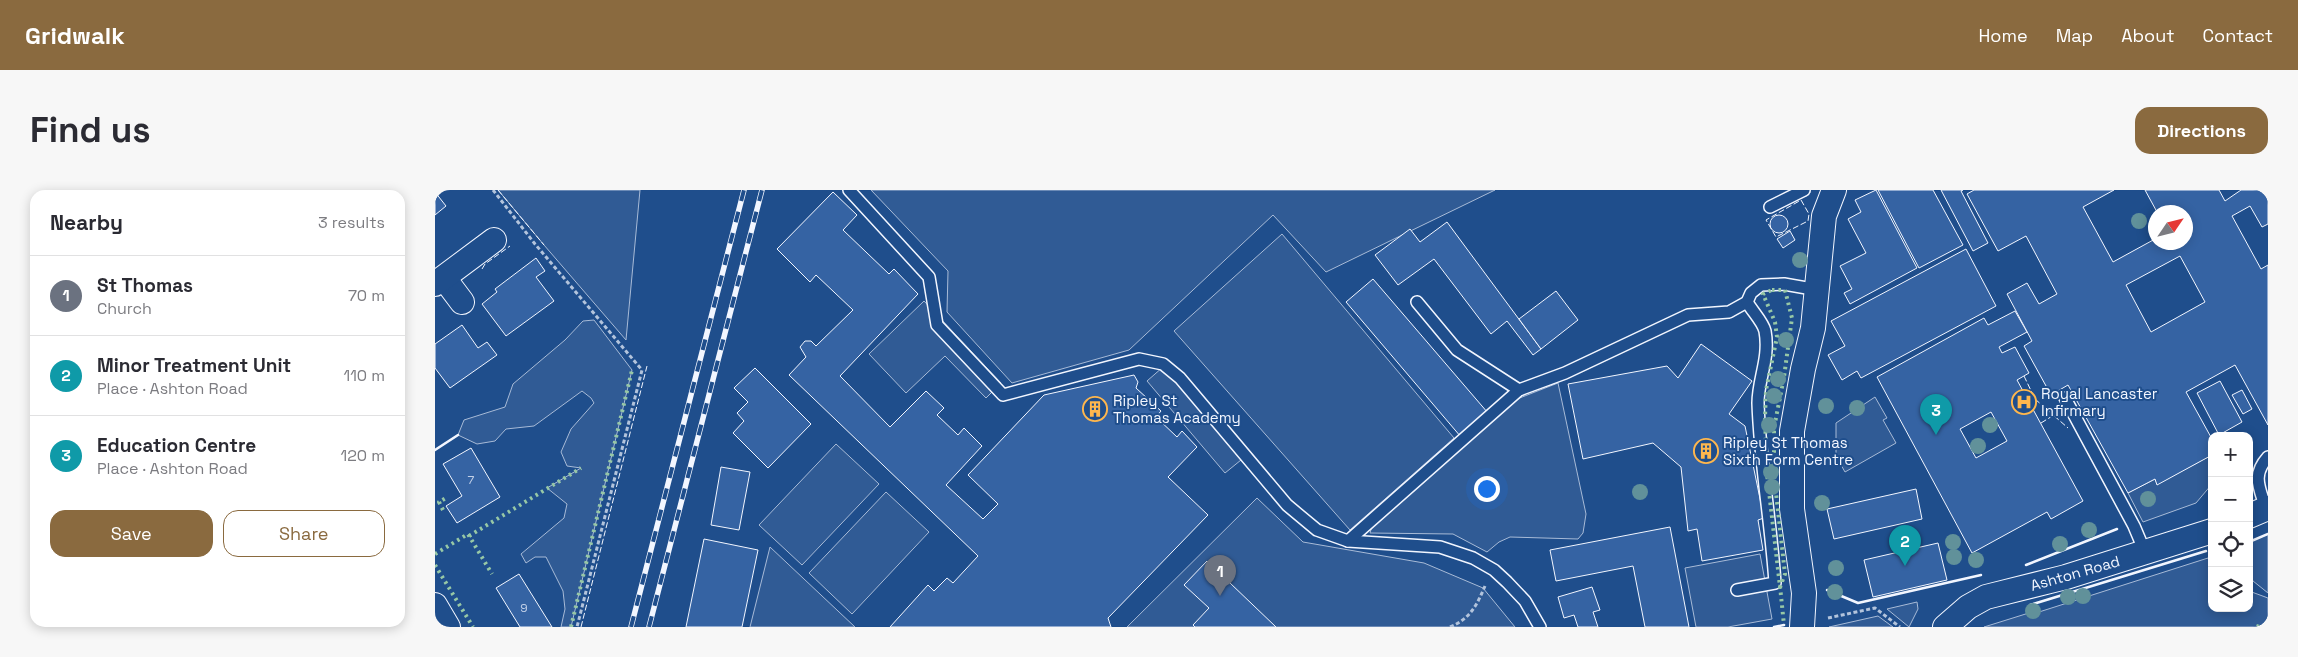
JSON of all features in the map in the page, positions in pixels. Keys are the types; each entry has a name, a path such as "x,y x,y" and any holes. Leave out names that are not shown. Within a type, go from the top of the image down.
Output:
{"street":[{"path":"1812,623 1803,593 1792,509 1791,449 1792,431 1803,369 1813,328 1818,290 1823,216 1834,190"},
{"path":"462,302 439,281 494,240"},
{"name":"Ashton Road","path":"1945,627 1967,607 1986,597 2066,577 2208,532"},
{"path":"435,605 448,627"}],"lane":[{"path":"849,190 929,277 937,324 1003,395 1139,359 1163,364 1180,378 1287,505 1317,530 1348,541 1440,547 1473,558 1494,570 1507,582 1525,601 1540,627"},
{"path":"1770,208 1804,190"},
{"path":"1348,541 1519,390 1565,373 1688,315 1729,312 1747,302 1751,293 1761,285 1784,284 1818,290"},
{"path":"1417,302 1457,350 1519,390"},
{"path":"1737,590 1775,583 1773,546 1760,455 1758,399 1767,359 1765,329 1747,302"},
{"path":"2065,398 2134,526 2145,552"},
{"path":"2261,511 2257,479 2261,465 2268,457"}],"path":[{"path":"493,190 535,244 642,370 577,627"},
{"path":"1451,627 1460,623 1473,612 1488,578"},
{"path":"1812,623 1875,608 1900,627"}],"shaded area":[{"path":"498,190 640,190 626,340 544,245"},
{"path":"871,190 1495,190 1326,272 1273,215 1129,350 1012,383 947,312 948,271"},
{"path":"1282,234 1454,438 1350,530 1174,331"},
{"path":"924,301 1001,383 986,398 945,356 906,393 869,354"},
{"path":"594,320 632,370 571,627 561,627 565,609 563,591 546,557 535,557 526,563 521,554 564,518 567,504 547,488 581,468 567,466 561,452 571,429 594,403 582,391 534,426 506,429 495,441 477,444 458,435 464,420 505,407 513,384 565,340 583,321"},
{"path":"1163,367 1241,460 1225,473 1147,381"},
{"path":"1558,383 1586,514 1583,533 1578,539 1510,537 1499,542 1487,552 1453,534 1370,533 1372,526 1512,401"},
{"path":"1875,397 1887,418 1883,420 1896,443 1845,472 1836,456 1836,423"},
{"path":"836,444 879,484 802,565 759,525"},
{"path":"2208,457 2208,489 2196,503 2143,522 2128,493 2155,479 2157,484"},
{"path":"886,492 929,532 852,614 809,573"},
{"path":"1257,498 1303,542 1424,563 1483,588 1515,627 1127,627"},
{"path":"2268,534 2268,593 2253,581 2253,540"},
{"path":"770,547 855,627 750,627"},
{"path":"1760,554 1772,619 1728,627 1696,627 1685,568"},
{"path":"2208,558 2208,612 2253,612 2253,592 2268,598 2268,627 1984,627 2032,612 2039,612"},
{"path":"1917,602 1918,609 1909,627 1887,609"},
{"path":"1878,616 1893,627 1829,627"}],"building":[{"path":"1876,190 1917,268 1850,304 1844,293 1852,289 1840,266 1866,253 1848,219 1861,212 1855,200"},
{"path":"1878,190 1933,190 1963,245 1919,268"},
{"path":"1941,190 1963,190 1961,191 1988,243 1973,251"},
{"path":"1974,190 2114,190 2083,207 2113,262 2148,243 2148,250 2193,250 2193,205 2153,205 2145,190 2219,190 2225,201 2241,190 2268,190 2268,224 2262,227 2250,206 2232,216 2261,269 2268,265 2268,425 2235,365 2186,392 2208,432 2208,457 2157,485 2155,479 2128,493 2068,385 2051,395 2024,346 2032,341 2007,294 2027,283 2039,304 2057,294 2026,236 1998,251 1967,194","holes":["2180,256 2205,302 2151,332 2126,285"]},
{"path":"435,192 446,206 435,215"},
{"name":"Ripley St Thomas Academy","path":"833,192 857,215 843,230 889,274 894,269 918,294 840,376 890,427 926,391 944,408 937,415 958,435 964,428 982,446 946,485 983,519 998,504 968,475 1044,395 1134,375 1138,382 1136,388 1161,411 1156,417 1177,437 1182,431 1197,447 1168,477 1208,515 1108,618 1111,627 890,627 928,585 934,591 947,578 953,583 978,556 789,375 806,357 800,347 805,341 811,341 816,346 853,310 816,275 810,282 777,249"},
{"path":"1779,215 1785,218 1788,224 1785,230 1779,233 1773,230 1770,224 1773,218"},
{"path":"1447,222 1541,349 1533,355 1507,321 1491,334 1434,259 1398,285 1375,255 1410,229 1420,242"},
{"path":"1790,231 1795,240 1783,248 1777,239"},
{"path":"1966,249 1996,306 1861,378 1857,371 1842,380 1828,355 1845,346 1831,321"},
{"path":"536,258 545,271 536,277 554,301 506,336 482,304 497,292 495,289"},
{"path":"1373,279 1488,413 1461,437 1346,302"},
{"path":"1556,291 1578,320 1541,349 1519,319"},
{"path":"2015,311 2027,332 1999,347 2002,353 2015,347 2029,373 2017,380 2083,501 2051,519 2047,512 1972,553 1877,377 1984,318 1988,325","holes":["1991,412 2007,441 1976,458 1960,429"]},
{"path":"462,325 478,348 487,342 497,355 450,388 435,368 435,344"},
{"name":"Ripley St Thomas Sixth Form Centre","path":"1701,344 1752,381 1729,414 1745,426 1764,518 1758,520 1763,550 1702,561 1697,529 1688,531 1681,467 1653,443 1583,459 1568,384 1667,366 1678,378"},
{"path":"755,368 811,424 768,468 733,433 744,421 737,413 748,402 734,388"},
{"path":"2220,381 2242,422 2224,432 2217,432 2197,393"},
{"path":"2242,390 2252,409 2243,414 2232,395"},
{"path":"471,448 500,497 457,523 446,506 462,496 443,464"},
{"path":"721,467 750,472 739,530 711,525"},
{"path":"1916,489 1922,519 1834,539 1827,509"},
{"path":"1670,527 1689,627 1645,627 1633,566 1556,581 1550,550"},
{"path":"704,539 758,550 742,627 686,627"},
{"path":"1938,543 1947,580 1873,597 1864,560"},
{"path":"1207,561 1276,627 1195,627 1193,625 1209,608 1184,585"},
{"path":"519,574 552,627 520,627 496,588"},
{"path":"1592,587 1600,610 1593,612 1598,627 1578,627 1574,615 1564,618 1558,597"}],"railway":[{"path":"631,627 744,190"},
{"path":"649,627 762,190"}],"hedge":[{"path":"1772,290 1785,290 1792,318 1784,377 1774,428 1774,475 1785,574 1780,587 1767,474 1765,418 1766,390 1777,337 1775,322 1763,294 1772,290"},
{"path":"571,627 632,370"},
{"path":"469,536 581,468"},
{"path":"443,510 439,502 446,498"},
{"path":"435,554 468,534 492,574"},
{"path":"435,565 473,627"},
{"path":"1780,586 1784,625"}],"fence":[{"path":"498,190 544,245"},
{"path":"1801,200 1809,214 1808,221 1776,237 1766,220 1801,200"},
{"path":"482,269 485,264 510,246"},
{"path":"581,627 647,366"},
{"path":"2024,376 2035,399 2068,428"},
{"path":"2041,423 2054,415"}],"wall":[{"path":"435,450 458,435"},
{"path":"2026,565 2117,529"},
{"path":"2253,540 2268,534"},
{"path":"2030,605 2206,551"},
{"path":"1827,590 1858,603 1981,575"},
{"path":"1774,627 1784,625"}],"place":[{"name":"Royal Lancaster Infirmary","path":"2024,402"},
{"name":"Ripley St Thomas Academy","path":"1095,409"},
{"name":"Education Centre","path":"1936,435"},
{"name":"Ripley St Thomas Sixth Form Centre","path":"1706,451"},
{"name":"Minor Treatment Unit","path":"1905,566"},
{"name":"St Thomas","path":"1220,596"}]}
